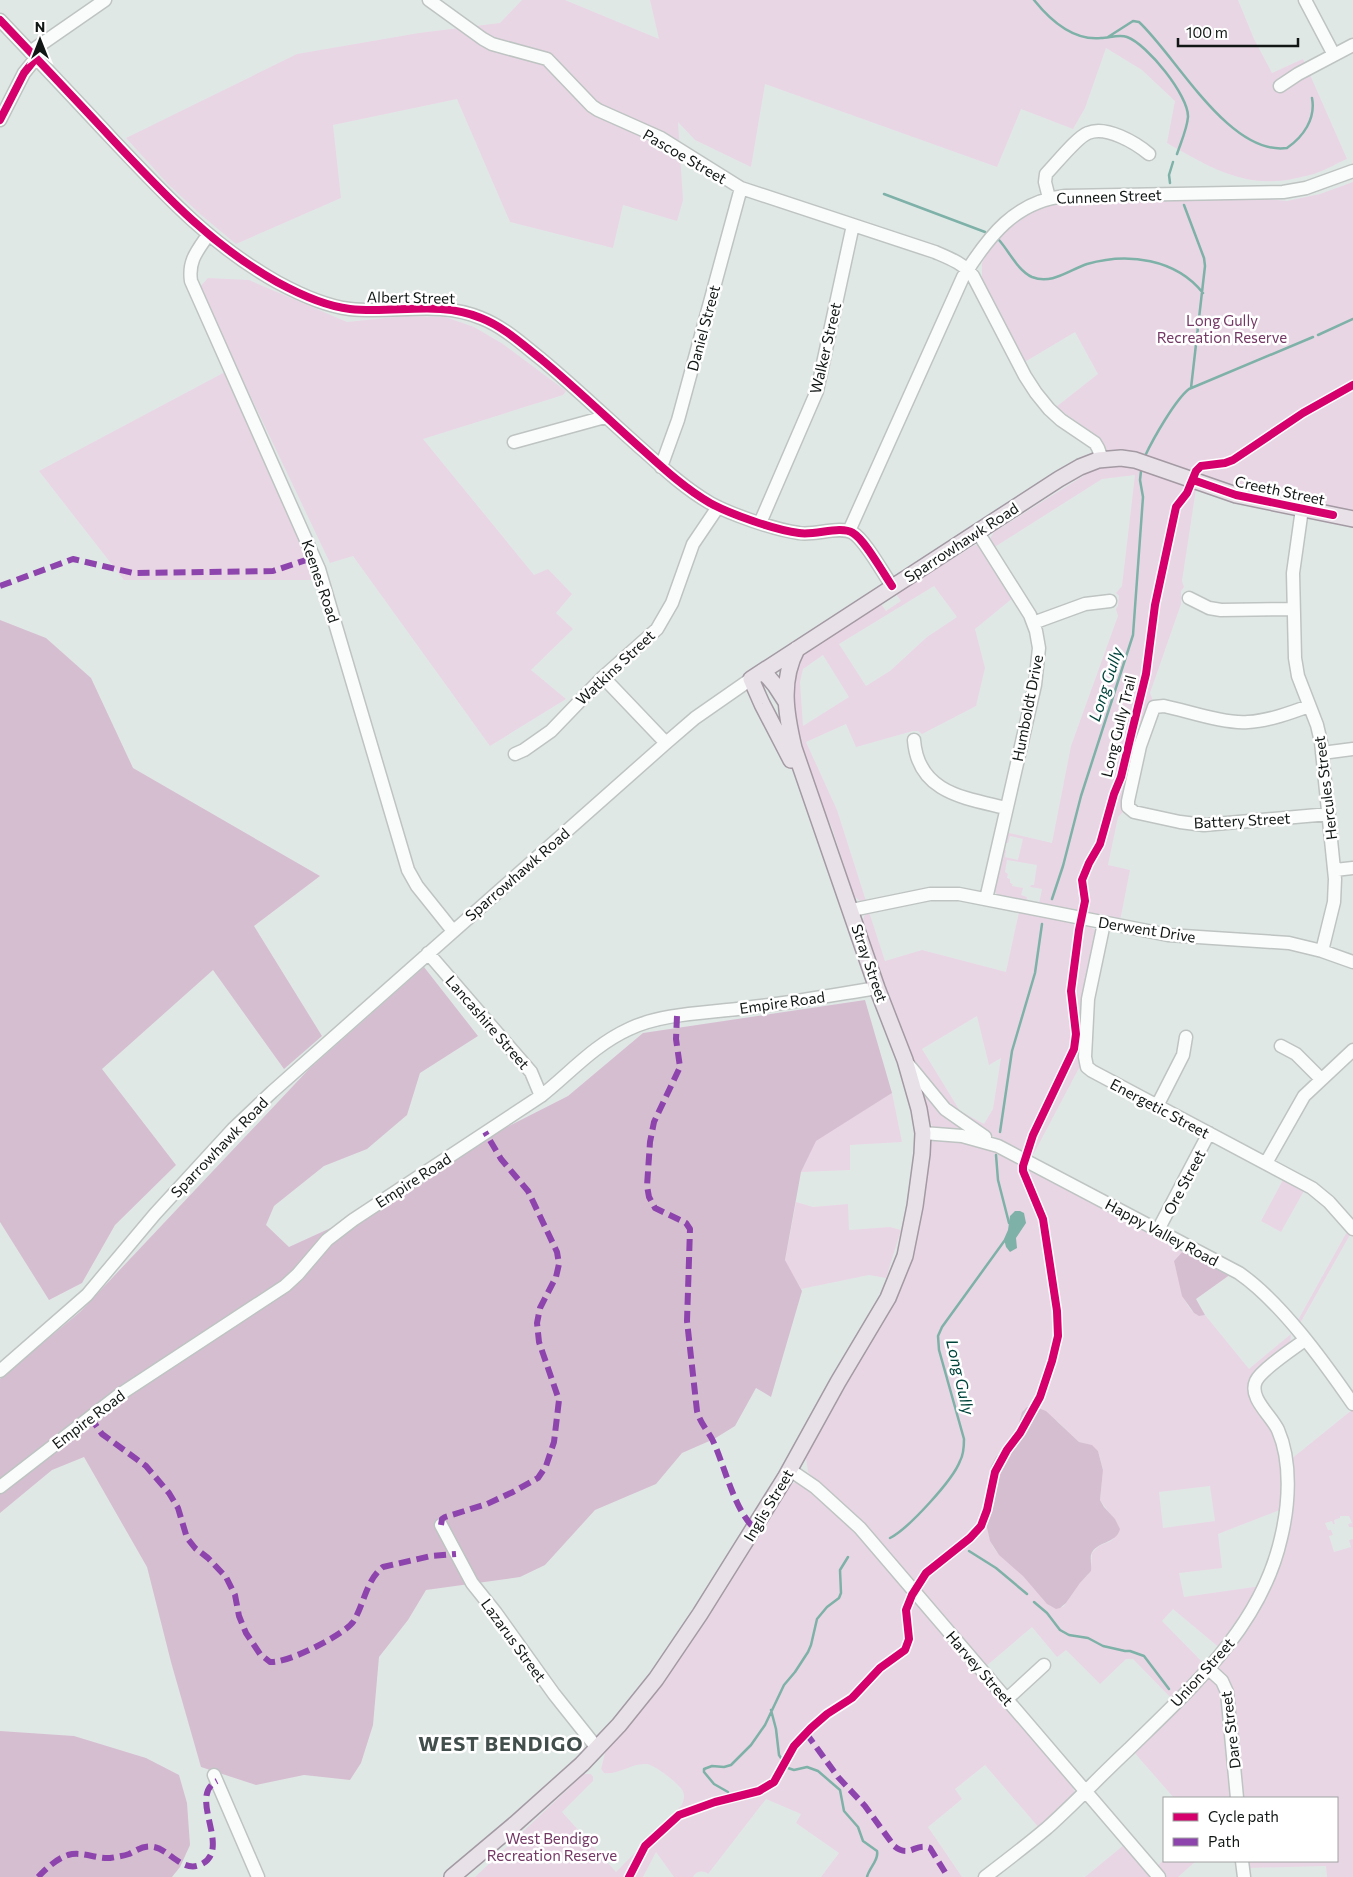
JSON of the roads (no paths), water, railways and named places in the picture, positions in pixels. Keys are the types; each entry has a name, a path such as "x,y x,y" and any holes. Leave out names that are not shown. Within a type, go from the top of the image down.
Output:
{"main road":[{"name":"Creeth Street","path":"1102,459 1121,458 1135,460 1236,495 1353,519"},
{"name":"Sparrowhawk Road","path":"751,679 1072,471 1102,459"},
{"name":"Stray Street","path":"797,649 787,673 786,702 794,748 852,910 877,988 905,1060 918,1104 923,1133"},
{"path":"764,671 786,702"},
{"name":"Stray Street","path":"751,679 766,712 810,794"},
{"name":"Inglis Street","path":"452,1877 515,1824 598,1748 630,1712 669,1662 790,1470 838,1382 884,1304 900,1270 916,1206 922,1161 923,1133"},
{"name":"Inglis Street","path":"465,1877 515,1824"}],"street":[{"path":"0,120 33,55 105,0"},
{"name":"Pascoe Street","path":"429,0 492,44 548,59 598,110 661,138 741,188 934,252 968,269"},
{"path":"1305,0 1334,55"},
{"name":"Albert Street","path":"0,20 169,199 208,235 244,263 308,297 329,304 364,309 448,309 484,319 526,346 661,467 692,492 718,507 781,530 805,534 840,530 848,531"},
{"path":"1280,86 1353,45"},
{"path":"1049,198 1045,182 1046,174 1087,133 1098,131 1110,133 1135,144 1149,154"},
{"name":"Cunneen Street","path":"848,531 952,297 968,269 1009,218 1026,207 1049,198 1095,195 1278,193 1306,188 1353,171"},
{"name":"Daniel Street","path":"661,467 678,420 741,188"},
{"name":"Walker Street","path":"760,523 817,392 853,225"},
{"name":"Keenes Road","path":"208,235 192,259 190,268 191,281 319,568 408,870 417,886 453,931"},
{"path":"968,269 1036,394 1061,420 1095,443 1102,459"},
{"path":"514,442 605,417"},
{"name":"Watkins Street","path":"515,754 524,750 550,731 603,677 662,623 672,603 693,544 718,507"},
{"name":"Hercules Street","path":"1302,509 1293,566 1296,668 1317,725 1322,753 1335,870 1334,902 1322,951"},
{"path":"848,531 861,541 892,586"},
{"name":"Humboldt Drive","path":"978,531 1025,606 1038,639 1038,667 986,899"},
{"path":"1189,598 1209,608 1220,610 1293,609"},
{"path":"1033,623 1085,604 1110,601"},
{"path":"603,677 666,743"},
{"name":"Sparrowhawk Road","path":"0,1371 87,1295 137,1234 256,1107 428,952 666,743 695,718 751,679"},
{"name":"Battery Street","path":"1309,706 1248,722 1229,721 1156,706 1152,711 1140,746 1128,807 1134,812 1204,825 1328,814"},
{"path":"914,740 915,751 920,764 934,784 959,796 1006,808"},
{"path":"1322,753 1353,749"},
{"path":"1335,870 1353,868"},
{"name":"Derwent Drive","path":"852,910 930,894 959,894 1168,935 1276,942 1322,951 1353,962"},
{"name":"Energetic Street","path":"1104,923 1088,1000 1086,1064 1092,1071 1312,1188 1351,1222"},
{"name":"Lancashire Street","path":"428,952 531,1072 541,1096"},
{"name":"Empire Road","path":"0,1487 119,1395 285,1286 333,1234 369,1208 541,1096 565,1078 584,1058 604,1042 630,1028 665,1018 770,1005 877,988"},
{"path":"1157,1106 1181,1059 1186,1038"},
{"path":"1281,1046 1296,1054 1321,1079"},
{"path":"1266,1163 1304,1096 1353,1050"},
{"path":"905,1060 929,1092 946,1109 998,1146"},
{"name":"Happy Valley Road","path":"923,1133 962,1136 998,1146 1248,1279 1267,1297 1304,1340 1353,1404"},
{"name":"Ore Street","path":"1158,1230 1209,1134"},
{"name":"Union Street","path":"985,1877 1042,1832 1209,1669 1238,1632 1264,1589 1276,1558 1284,1527 1287,1490 1284,1446 1274,1421 1255,1394 1255,1384 1258,1377 1304,1340"},
{"name":"Harvey Street","path":"790,1470 815,1487 860,1528 1159,1877"},
{"name":"Lazarus Street","path":"441,1525 472,1583 496,1612 554,1694 598,1748"},
{"path":"1007,1699 1044,1665"},
{"name":"Dare Street","path":"1209,1669 1222,1680 1227,1692 1237,1797"},
{"path":"214,1775 258,1877"},
{"path":"1242,1862 1244,1877"}],"waterway":[{"path":"1034,0 1055,22 1072,33 1091,38 1127,37 1155,60 1174,84 1186,108 1188,117 1177,154"},
{"path":"1108,37 1133,21 1139,22 1224,121 1245,136 1266,146 1287,148 1293,144 1303,133 1310,120 1313,106 1312,98"},
{"path":"1170,183 1169,175 1173,162"},
{"path":"884,194 985,232"},
{"path":"1184,205 1204,258 1205,266 1191,388"},
{"path":"999,240 1022,270 1032,277 1039,279 1060,276 1087,264 1103,260 1135,259 1150,261 1179,272 1203,293"},
{"name":"Long Gully","path":"1318,335 1353,319"},
{"name":"Long Gully","path":"1145,456 1171,411 1189,389 1313,337"},
{"name":"Long Gully","path":"1052,899 1063,866 1081,796 1133,635 1143,497 1140,480 1141,471"},
{"name":"Long Gully","path":"1000,1132 1012,1051 1035,973 1042,924"},
{"name":"Long Gully","path":"996,1155 998,1180 1009,1223"},
{"name":"Long Gully","path":"890,1538 908,1525 940,1491 949,1480 961,1458 964,1450 964,1439 939,1350 938,1336 942,1327 1005,1240"},
{"path":"969,1551 996,1568 1027,1594"},
{"name":"Long Gully","path":"728,1792 714,1784 704,1772 704,1769 712,1766 724,1767 731,1765 751,1745 765,1725 784,1685 808,1652 817,1619 827,1607 839,1598 841,1593 840,1570 848,1557"},
{"path":"1034,1602 1047,1613 1060,1630 1069,1635 1088,1638 1103,1646 1130,1651 1144,1656 1169,1689"},
{"path":"771,1710 776,1729 779,1755 783,1761"},
{"path":"788,1768 794,1770 807,1767 818,1771 840,1790 844,1811 858,1827 863,1841 877,1851 877,1858 867,1877"}],"district":[{"name":"WEST BENDIGO","path":"501,1743"}],"park label":[{"name":"Long Gully Recreation Reserve","path":"1222,328"},
{"name":"West Bendigo Recreation Reserve","path":"552,1846"}]}
